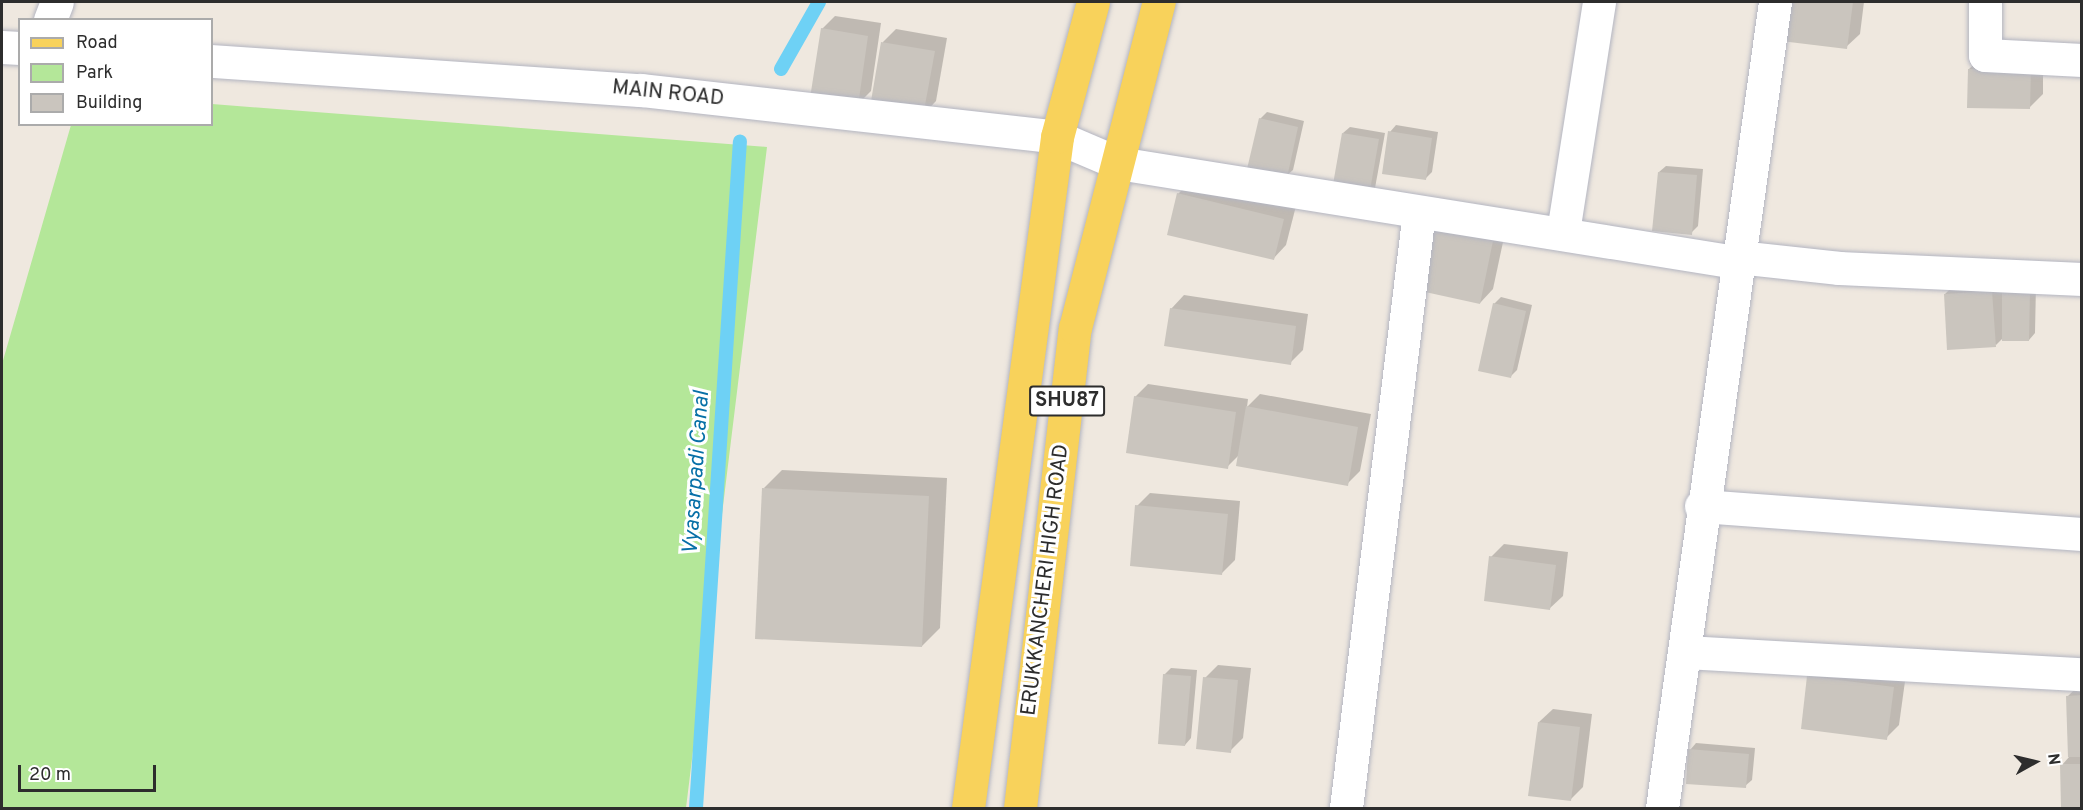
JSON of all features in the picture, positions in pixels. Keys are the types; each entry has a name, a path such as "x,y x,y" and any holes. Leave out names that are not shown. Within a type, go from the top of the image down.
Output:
{"main road":[{"name":"SHU87","path":"968,808 1057,137 1093,2"},
{"name":"ERUKKANCHERI HIGH ROAD","path":"1020,808 1075,328 1160,2"}],"street":[{"path":"51,18 57,2"},
{"path":"1563,232 1599,2"},
{"path":"1662,808 1684,652 1701,506 1774,2"},
{"path":"1985,2 1985,55 2082,60"},
{"path":"2,47 18,48"},
{"name":"MAIN ROAD","path":"213,61 641,90 1057,137 1118,162 1419,212 1563,232 1729,261 1738,257 1851,269 2082,279"},
{"path":"1346,808 1419,212"},
{"path":"1701,506 2082,534"},
{"path":"1684,652 2082,674"}],"green space":[{"path":"213,104 767,147 686,808 2,808 2,364 71,126 213,126"}],"building":[{"path":"1786,2 1853,2 1847,49 1781,41"},
{"path":"821,28 868,36 858,106 810,98"},
{"path":"881,42 935,51 923,116 870,107"},
{"path":"1968,69 2031,69 2030,109 1967,108"},
{"path":"1259,118 1298,127 1287,178 1247,169"},
{"path":"1388,131 1432,138 1426,180 1382,174"},
{"path":"1342,133 1379,139 1369,196 1332,190"},
{"path":"1658,172 1697,175 1692,235 1652,231"},
{"path":"1177,193 1284,219 1274,260 1167,235"},
{"path":"1428,226 1493,241 1480,304 1416,290"},
{"path":"1992,291 1996,347 1947,350 1944,294"},
{"path":"2002,291 2030,291 2029,341 2002,341"},
{"path":"1493,303 1526,311 1511,378 1478,371"},
{"path":"1170,308 1296,326 1291,365 1164,346"},
{"path":"1134,396 1236,412 1228,469 1126,453"},
{"path":"1246,406 1358,427 1348,486 1236,466"},
{"path":"762,488 929,496 922,647 755,639"},
{"path":"1135,505 1228,514 1222,575 1130,566"},
{"path":"1489,556 1556,565 1550,610 1484,601"},
{"path":"1163,674 1191,676 1185,746 1158,744"},
{"path":"1807,676 1894,687 1887,740 1801,729"},
{"path":"1203,677 1238,680 1231,753 1196,749"},
{"path":"2082,695 2082,757 2068,757 2066,696"},
{"path":"1538,722 1580,727 1571,801 1528,796"},
{"path":"1688,749 1749,754 1746,788 1686,784"},
{"path":"2060,764 2082,764 2082,808 2061,808"}],"waterway":[{"name":"Vyasarpadi Canal","path":"781,69 819,2"},
{"name":"Vyasarpadi Canal","path":"696,808 740,141"}]}
